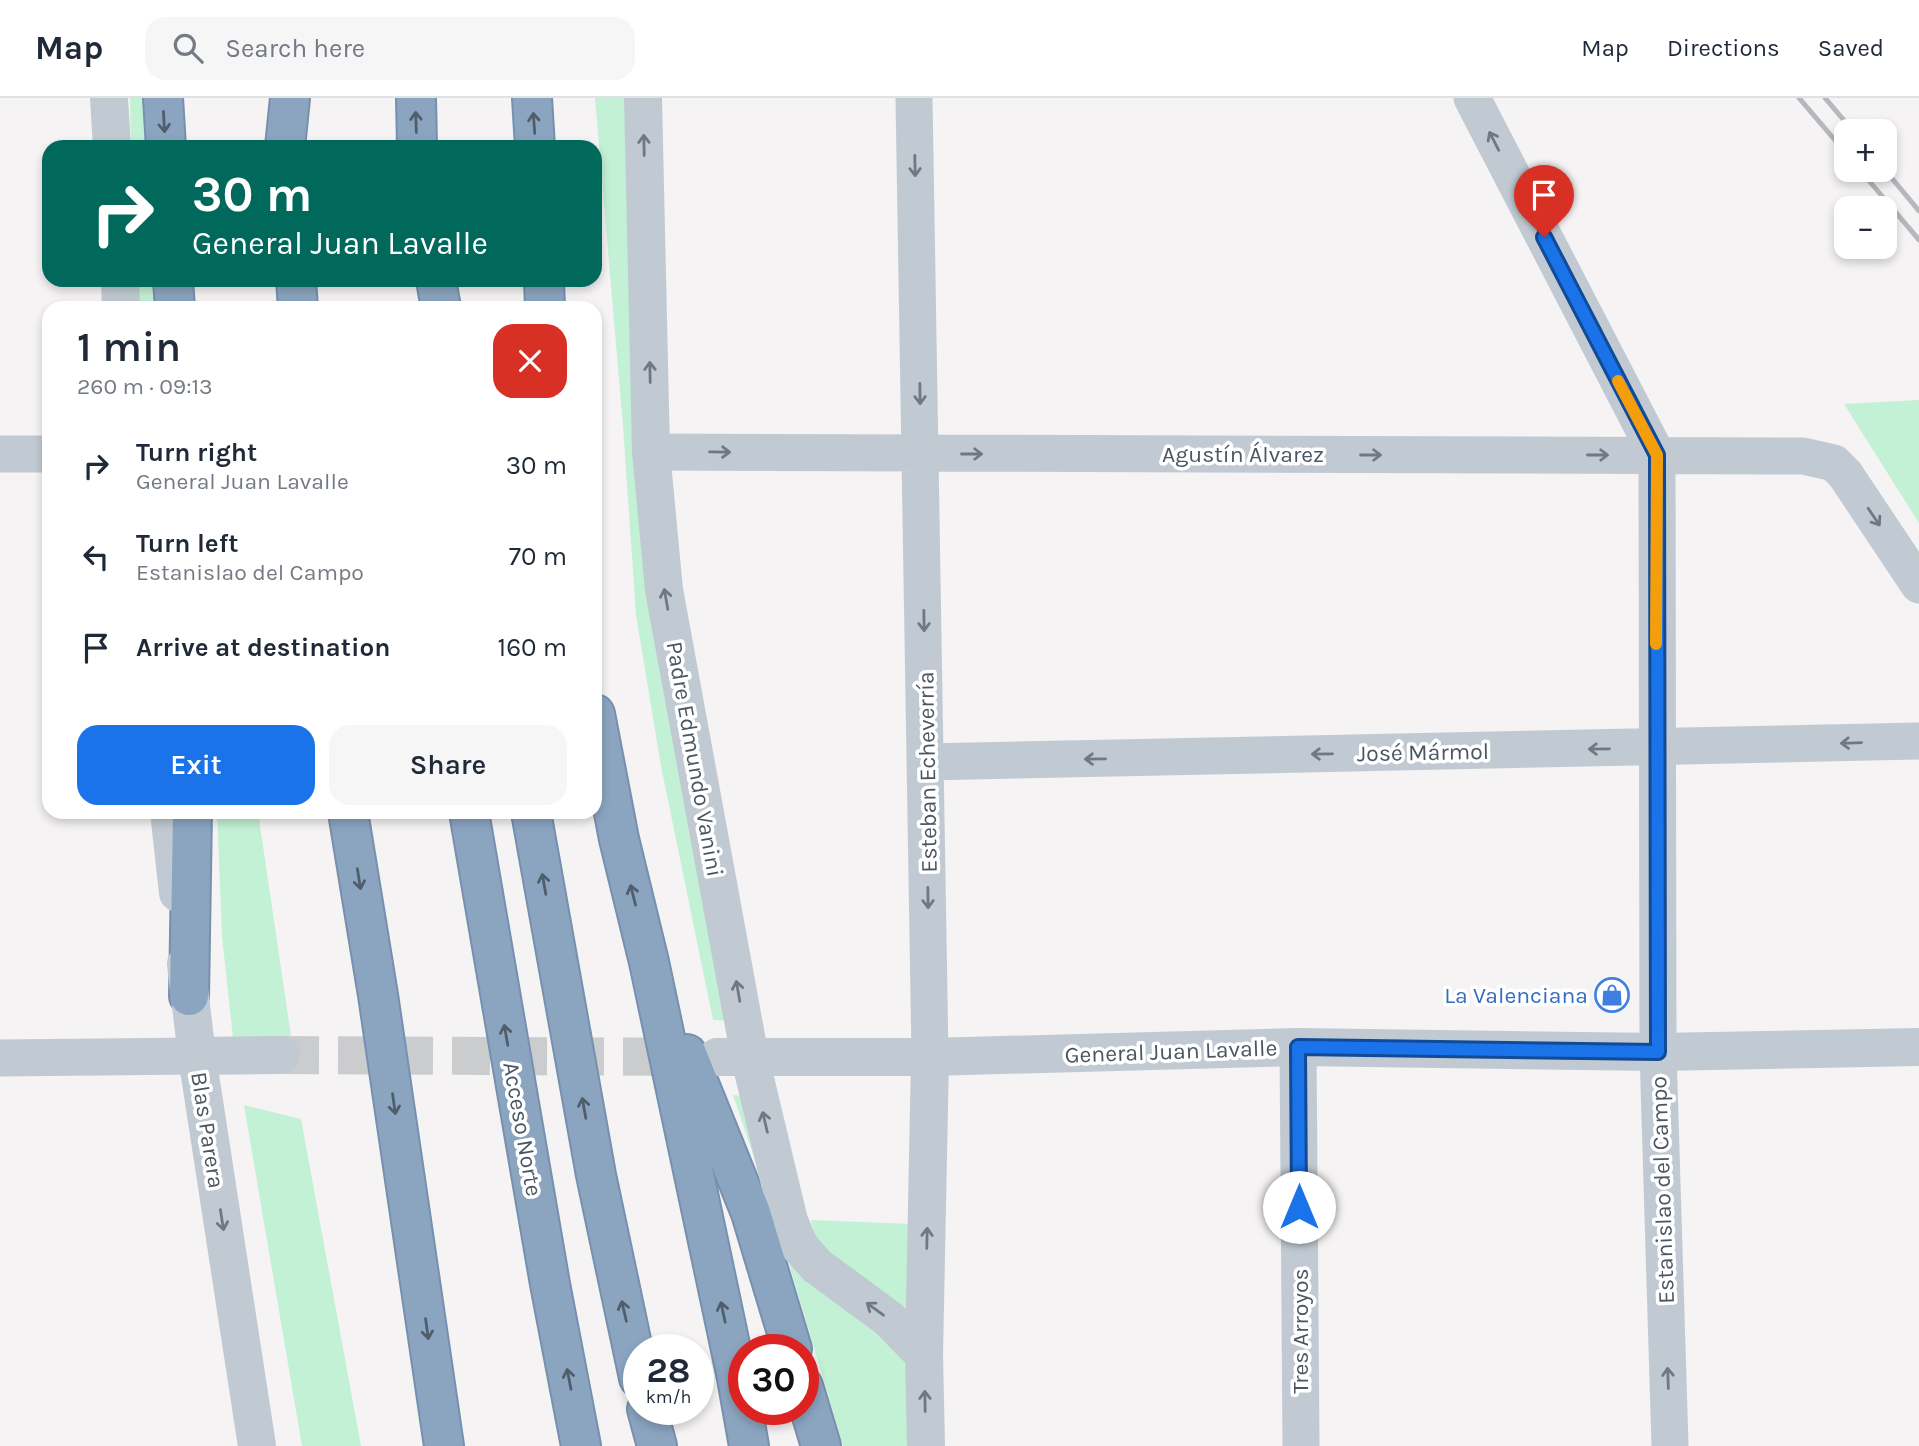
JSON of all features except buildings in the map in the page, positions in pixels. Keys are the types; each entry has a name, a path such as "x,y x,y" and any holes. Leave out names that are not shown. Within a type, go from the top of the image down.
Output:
{"highway":[{"path":"163,98 166,140"},
{"path":"274,98 284,140"},
{"path":"285,140 290,98"},
{"path":"416,98 417,140"},
{"path":"533,98 536,140"},
{"path":"602,750 737,1378 749,1446"},
{"path":"189,996 192,819"},
{"path":"349,819 378,995 444,1446"},
{"name":"Acceso Norte","path":"470,819 550,1284 581,1446"},
{"path":"532,819 596,1175 630,1334"},
{"path":"649,962 751,1213 787,1334"},
{"path":"651,1425 657,1446"},
{"path":"815,1425 821,1446"}],"street":[{"path":"109,98 112,140"},
{"name":"Padre Edmundo Vanini","path":"643,98 652,452 664,590 734,1058 800,1247 817,1266 889,1319 924,1355"},
{"name":"Esteban Echeverría","path":"914,98 930,1058 924,1355 926,1446"},
{"name":"Estanislao del Campo","path":"1472,98 1657,455 1658,1052 1670,1446"},
{"name":"Agustín Álvarez","path":"652,452 1803,456 1834,463 1845,474 1919,585"},
{"path":"0,454 42,454"},
{"name":"José Mármol","path":"927,762 1919,741"},
{"name":"Blas Parera","path":"170,819 197,1056 257,1446"},
{"name":"General Juan Lavalle","path":"734,1058 930,1058 1298,1047 1658,1052 1919,1047"},
{"name":"Tres Arroyos","path":"1298,1047 1301,1446"},
{"path":"0,1058 281,1055"}],"green space":[{"path":"130,98 148,98 151,140 131,140"},
{"path":"595,98 624,98 730,1021 713,1020 661,766 636,615 602,180 602,140 599,140"},
{"path":"136,287 159,287 160,301 137,301"},
{"path":"1919,400 1919,523 1844,404"},
{"path":"217,819 259,819 291,1036 233,1038 222,936"},
{"path":"733,1095 752,1097 780,1220 907,1350 916,1446 843,1446 819,1365 819,1334 810,1334 783,1243"},
{"path":"244,1105 301,1119 361,1446 302,1446"},
{"path":"811,1220 913,1224 911,1315 818,1247"}],"tunnel":[{"path":"281,1055 702,1057"}],"railway":[{"path":"1799,98 1834,139"},
{"path":"1825,98 1843,119"},
{"path":"1870,182 1919,240"},
{"path":"1895,182 1919,211"}],"slow traffic":[{"path":"1618,381 1657,455 1656,644"}],"place":[{"name":"La Valenciana","path":"1612,995"}],"route":[{"path":"1299,1207 1298,1047 1658,1052 1657,455 1544,237"}]}
